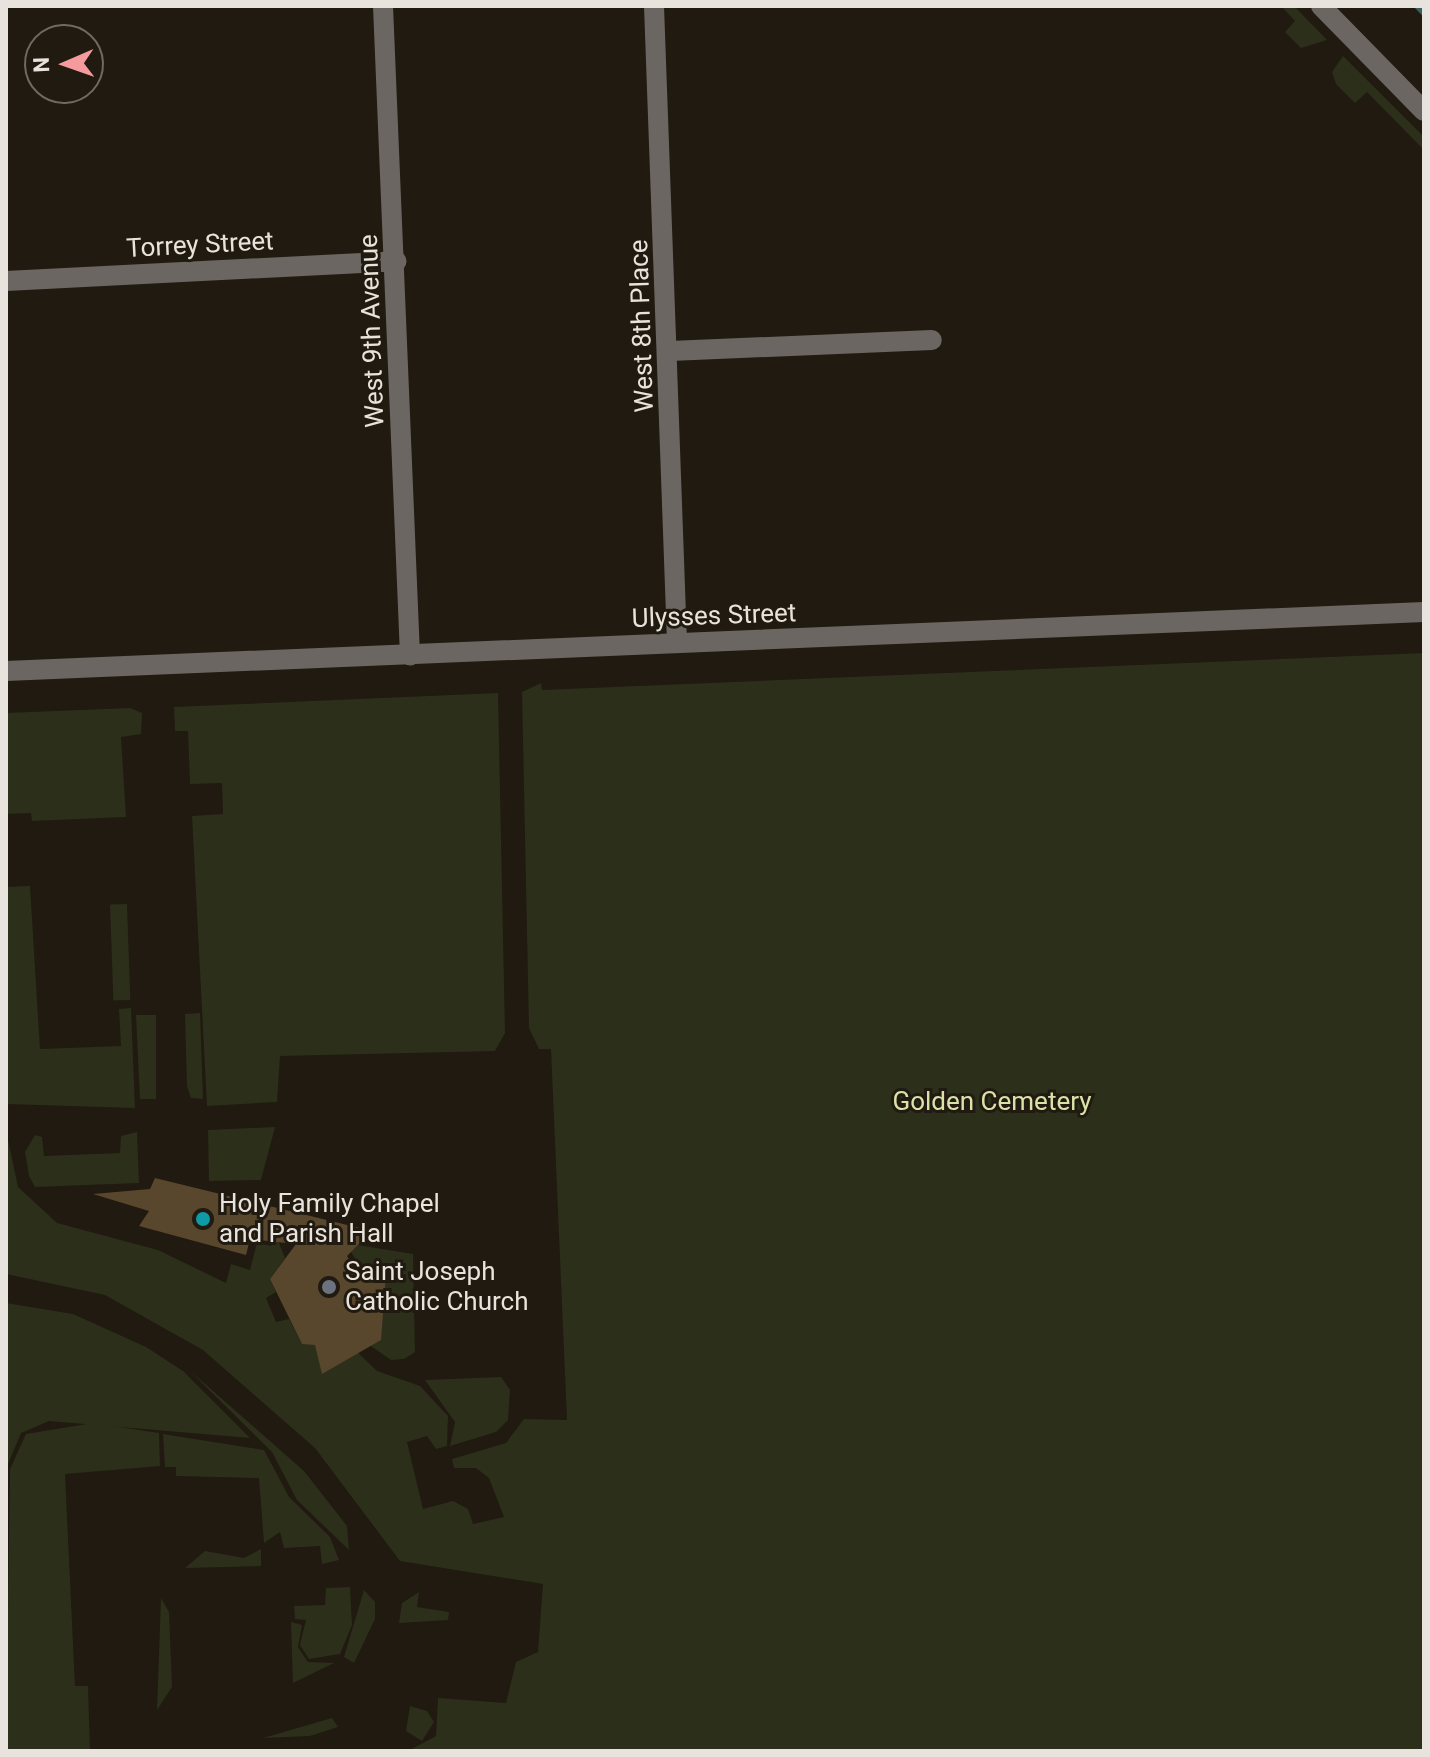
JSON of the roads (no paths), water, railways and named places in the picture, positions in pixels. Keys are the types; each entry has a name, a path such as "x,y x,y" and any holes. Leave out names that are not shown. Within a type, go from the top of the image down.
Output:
{"street":[{"name":"West 9th Avenue","path":"383,6 410,655"},
{"name":"West 8th Place","path":"654,6 670,351 677,643"},
{"path":"1321,6 1424,111"},
{"name":"Torrey Street","path":"6,281 396,261"},
{"path":"670,351 932,340"},
{"name":"Ulysses Street","path":"6,671 1424,612"}],"waterway":[{"path":"1417,6 1424,13"}],"place":[{"name":"Holy Family Chapel and Parish Hall","path":"203,1219"},
{"name":"Saint Joseph Catholic Church","path":"329,1287"}],"park label":[{"name":"Golden Cemetery","path":"992,1102"}]}
